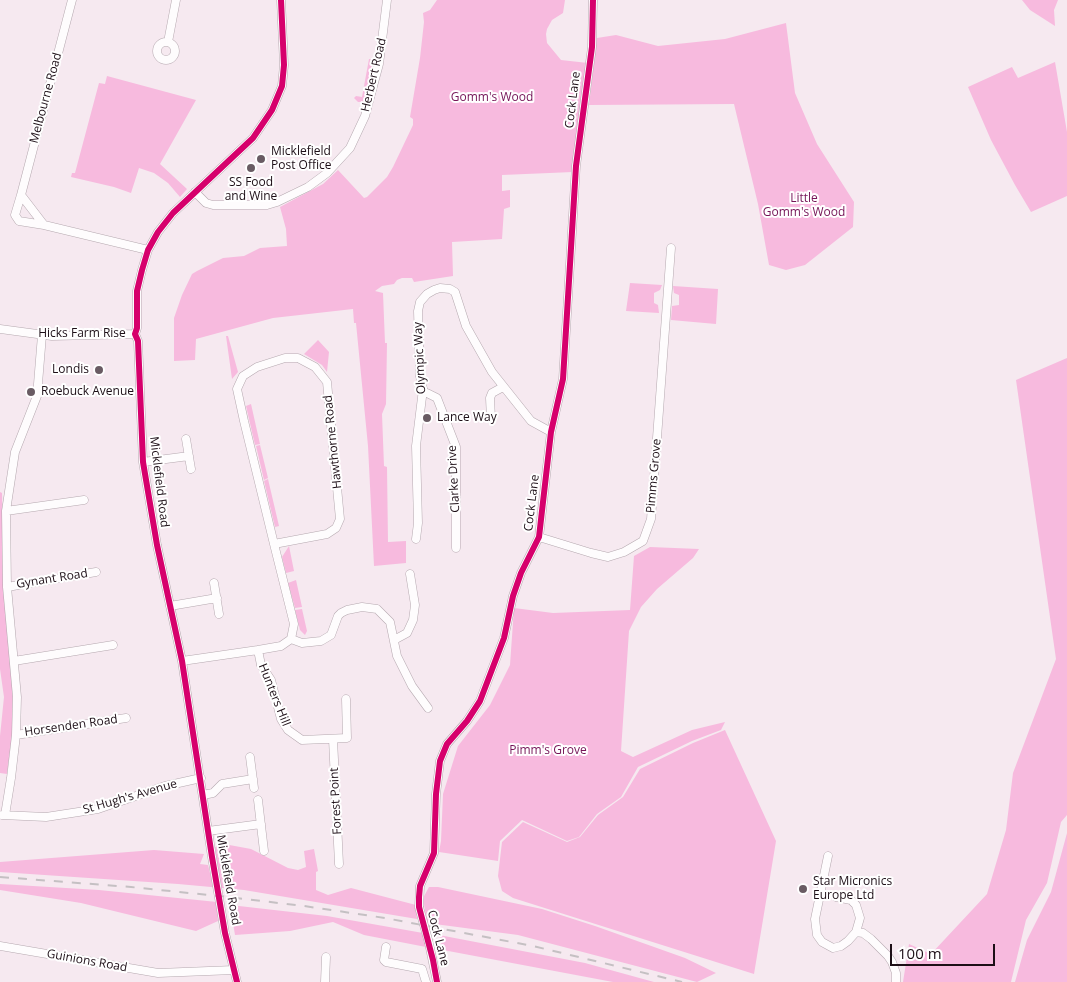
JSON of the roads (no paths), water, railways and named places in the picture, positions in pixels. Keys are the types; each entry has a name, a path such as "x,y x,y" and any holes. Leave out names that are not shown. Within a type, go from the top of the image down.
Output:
{"street":[{"name":"Melbourne Road","path":"72,0 15,215 20,221 148,250"},
{"path":"168,42 176,0"},
{"name":"Micklefield Road","path":"237,982 225,933 182,661 156,546 143,462 138,340 135,334 137,328 137,291 148,250 158,232 173,213 253,138 272,110 282,86 284,66 281,0"},
{"name":"Herbert Road","path":"195,192 206,203 214,205 267,205 300,191 327,174 350,148 365,116 379,64 387,0"},
{"name":"Cock Lane","path":"437,982 419,906 420,886 434,853 436,794 440,761 447,744 480,701 504,638 516,588 525,565 540,537 551,432 563,379 576,166 592,47 593,0"},
{"path":"21,195 44,226"},
{"name":"Pimms Grove","path":"540,537 608,557 624,552 643,541 651,519 671,248"},
{"name":"Olympic Way","path":"416,539 418,523 416,446 423,393 420,376 418,308 426,294 440,288 450,289 455,292 466,326 492,372 531,421 551,432"},
{"name":"Hicks Farm Rise","path":"0,330 74,337 135,334"},
{"path":"2,815 12,778 17,697 7,587 6,511 15,452 37,396 42,335"},
{"name":"Hawthorne Road","path":"274,544 327,534 336,528 340,519 327,382 315,367 298,358 285,358 247,373 240,381 237,389 274,544 294,624 291,639"},
{"path":"490,419 490,398 492,393 503,387"},
{"name":"Clarke Drive","path":"423,393 437,398 456,448 456,548"},
{"path":"186,439 191,469"},
{"path":"143,462 189,456"},
{"path":"0,486 10,486"},
{"path":"6,511 84,500"},
{"name":"Gynant Road","path":"7,587 96,572"},
{"path":"394,640 408,633 413,620 415,605 410,574"},
{"path":"214,583 219,614"},
{"path":"170,606 216,598"},
{"path":"182,661 281,646 291,639 302,643 326,639 333,632 338,616 341,613 362,607 377,610 387,617 390,622 395,651 412,686 428,708"},
{"path":"14,661 113,645"},
{"name":"Hunters Hill","path":"258,650 261,665 271,680 281,718 288,730 302,740 333,739"},
{"path":"333,739 347,738 346,699"},
{"name":"Horsenden Road","path":"16,735 126,718"},
{"name":"Forest Point","path":"333,739 339,864"},
{"path":"250,757 254,788"},
{"name":"St Hugh's Avenue","path":"2,815 46,817 98,809 165,786 200,778"},
{"path":"203,795 213,793 222,784 253,779"},
{"path":"258,800 264,851"},
{"path":"208,831 261,824"},
{"path":"828,856 815,920 817,935 822,942 833,948 848,942 856,932 860,918 856,905 851,900 836,897"},
{"path":"856,932 871,939 888,956 896,973 896,982"},
{"name":"Guinions Road","path":"0,946 158,973 234,970"},
{"path":"386,947 384,960 386,962 422,969 426,982"},
{"path":"325,982 326,957"}],"railway":[{"path":"0,877 228,897 385,918 533,946 682,982"}],"place":[{"name":"Micklefield Post Office","path":"261,159"},
{"name":"SS Food and Wine","path":"251,168"},
{"name":"Londis","path":"99,370"},
{"name":"Roebuck Avenue","path":"31,392"},
{"name":"Lance Way","path":"427,418"},
{"name":"Star Micronics Europe Ltd","path":"803,889"}],"park label":[{"name":"Gomm's Wood","path":"492,98"},
{"name":"Little Gomm's Wood","path":"804,206"},
{"name":"Pimm's Grove","path":"548,751"}]}
